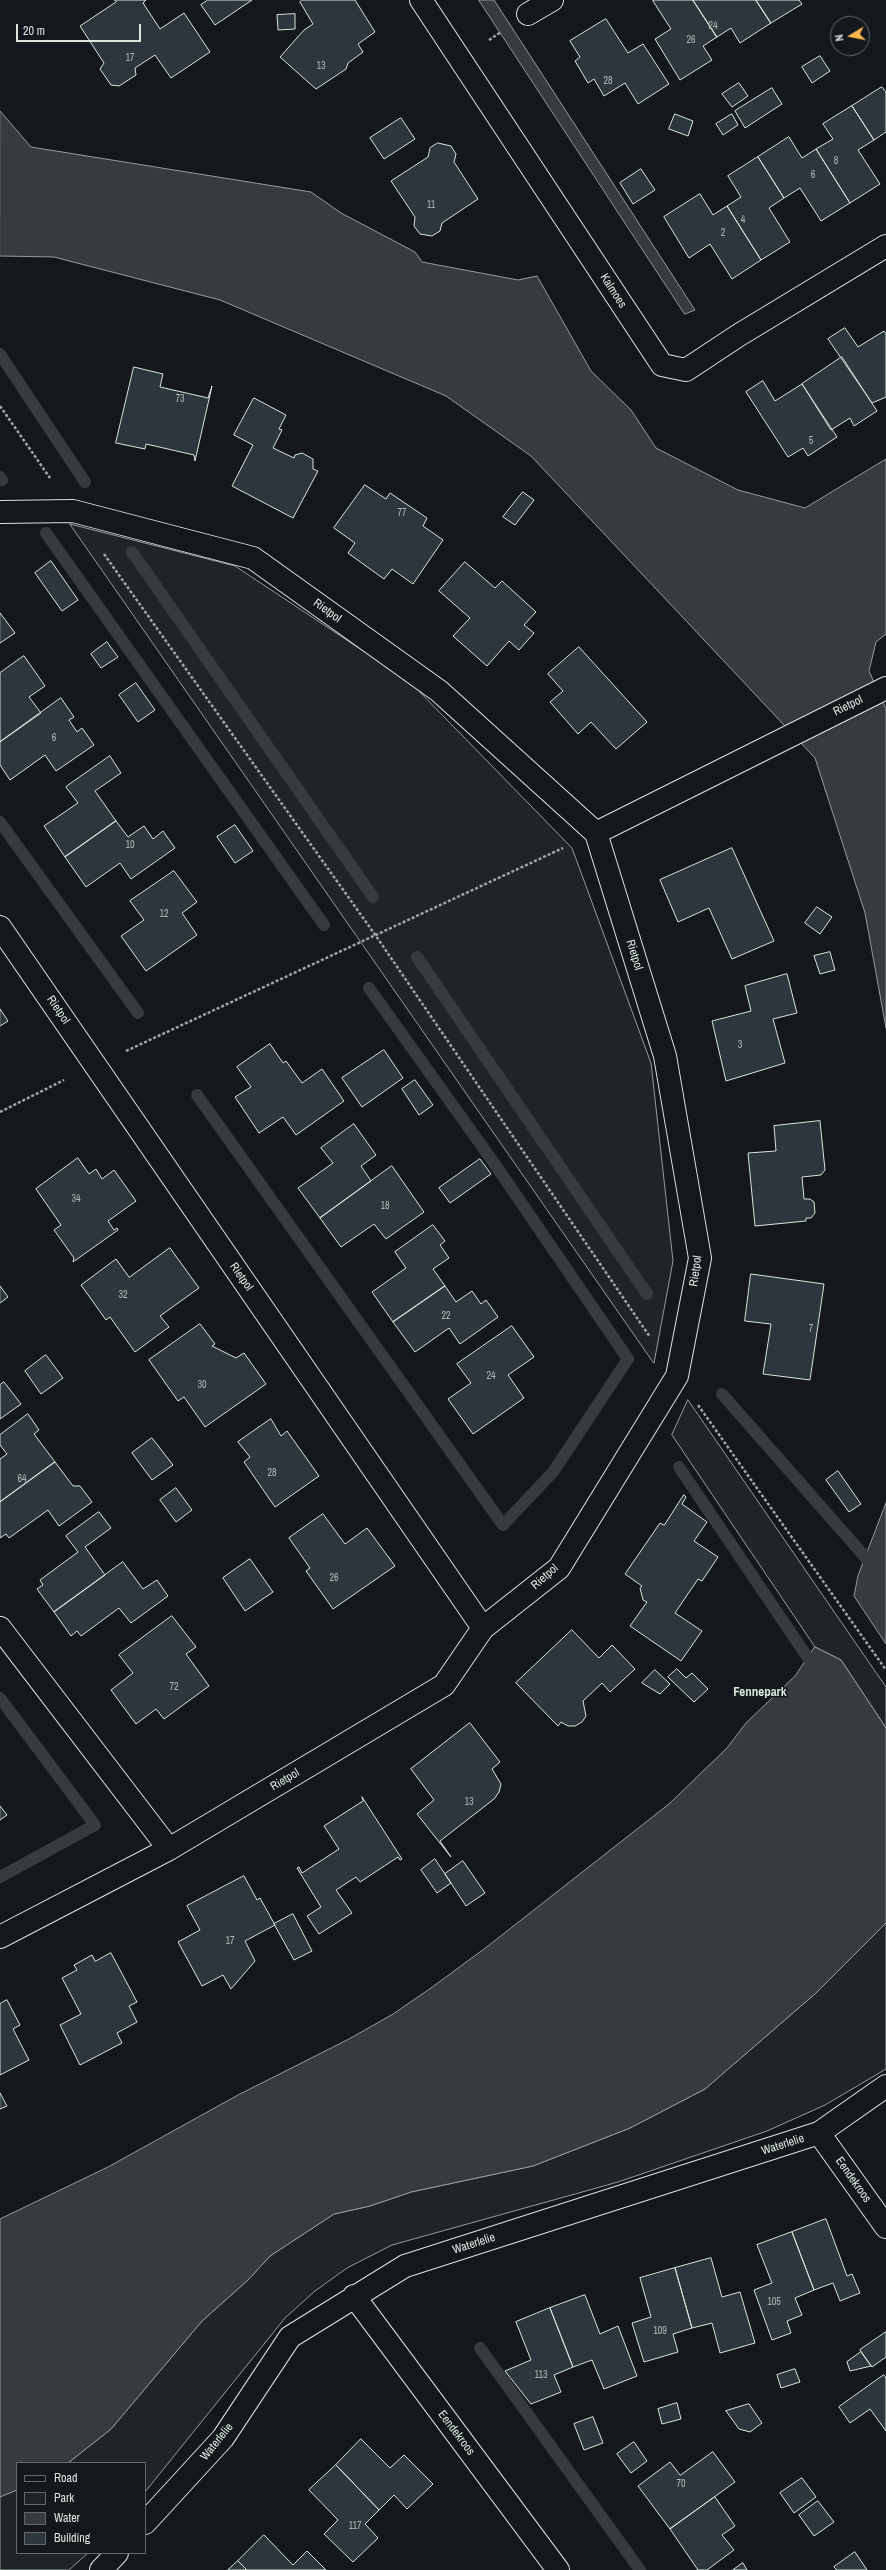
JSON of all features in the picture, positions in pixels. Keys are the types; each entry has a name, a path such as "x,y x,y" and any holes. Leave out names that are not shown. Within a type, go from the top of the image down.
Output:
{"street":[{"name":"Kalmoes","path":"421,0 461,58 662,365 686,370 740,335 886,246"},
{"path":"528,14 552,0"},
{"name":"Rietpol","path":"0,512 73,511 253,558 439,691 596,833 665,1056 700,1258 677,1376 559,1568 483,1628 444,1685 169,1849 0,1937"},
{"name":"Rietpol","path":"596,833 884,689"},
{"name":"Rietpol","path":"0,927 483,1628"},
{"path":"0,1628 169,1849"},
{"name":"Waterlelie","path":"146,2521 223,2438 290,2337 354,2296 405,2266 819,2133 886,2086"},
{"name":"Eendekroos","path":"819,2133 886,2227"},
{"name":"Eendekroos","path":"354,2296 558,2570"},
{"path":"101,2570 116,2554"}],"path":[{"path":"461,58 528,14"},
{"path":"0,406 73,511 376,936 677,1376 886,1670"},
{"path":"0,1112 95,1065 596,833"}],"green space":[{"path":"70,524 235,566 410,682 572,848 651,1063 673,1261 654,1363"},
{"path":"688,1400 886,1687 886,1728 841,1660 815,1647 672,1435"},
{"path":"886,1923 886,2069 825,2105 767,2131 618,2182 392,2245 347,2268 315,2291 285,2318 146,2491 146,2462 69,2462 111,2429 202,2321 248,2280 270,2256 334,2214 370,2206 411,2192 533,2166 630,2128 705,2089 816,1993"},
{"path":"16,2490 16,2554 87,2554 69,2570 0,2570 0,2497"}],"water":[{"path":"479,0 494,0 695,310 685,314"},
{"path":"0,111 31,147 311,192 341,213 415,252 422,262 518,280 537,276 591,371 631,410 656,448 738,490 805,508 886,459 886,634 876,642 869,671 886,709 886,1028 865,913 815,758 531,456 446,396 220,300 54,257 0,256"},
{"path":"886,1503 886,1644 854,1596 858,1576"},
{"path":"815,1647 841,1660 886,1728 886,1923 816,1993 705,2089 630,2128 533,2166 411,2192 370,2206 334,2214 270,2256 248,2280 202,2321 111,2429 69,2462 16,2462 16,2490 0,2497 0,2219 108,2167 238,2095 349,2039 393,2014 488,1946 669,1804 727,1748 746,1723 795,1676"}],"building":[{"path":"115,0 146,0 143,3 160,29 184,13 210,52 171,78 155,55 135,68 136,75 119,86 111,85 100,69 104,63 80,26 116,2"},
{"path":"208,0 252,0 215,25 201,5"},
{"path":"302,0 355,0 375,32 358,44 363,52 348,63 346,69 316,89 280,57 304,30 313,24 300,2"},
{"path":"693,0 717,37 703,46 712,60 680,80 655,39 671,29 653,1"},
{"path":"693,0 756,0 771,23 740,43 731,28 717,37"},
{"path":"756,0 799,0 802,4 771,23"},
{"path":"295,14 295,29 278,30 277,15"},
{"path":"606,19 628,53 643,44 669,84 638,104 625,83 604,96 594,79 588,83 575,61 580,57 570,41"},
{"path":"820,56 830,71 812,83 802,67"},
{"path":"739,83 748,96 732,107 722,94"},
{"path":"882,87 886,92 886,132 874,140 852,106"},
{"path":"772,88 782,104 745,128 735,111"},
{"path":"852,106 874,140 858,150 880,184 850,203 816,149 833,139 823,124"},
{"path":"675,114 693,121 688,136 669,129"},
{"path":"732,114 738,125 723,135 716,124"},
{"path":"401,118 415,139 384,159 370,138"},
{"path":"789,137 802,158 816,149 850,203 821,221 800,188 784,198 758,157"},
{"path":"438,143 451,146 456,154 454,162 478,199 442,223 440,231 432,236 420,234 414,226 415,217 391,181 428,157 430,148"},
{"path":"758,157 784,198 769,208 790,242 761,260 727,206 741,197 728,176"},
{"path":"641,169 655,190 633,204 620,183"},
{"path":"700,194 713,215 727,206 761,260 732,279 710,244 689,258 664,217"},
{"path":"845,328 858,347 884,331 886,334 886,397 872,403 828,339"},
{"path":"842,357 877,411 854,426 850,418 831,430 802,384"},
{"path":"134,367 163,374 160,387 208,398 212,386 195,461 194,455 146,444 145,449 116,443"},
{"path":"763,381 775,401 802,384 837,437 808,456 803,448 788,457 746,392"},
{"path":"254,398 286,415 279,429 282,430 273,448 294,458 295,455 302,453 313,459 313,469 318,471 293,518 232,486 253,445 234,435"},
{"path":"365,485 386,499 390,493 427,518 423,526 443,540 413,584 392,569 384,579 348,553 355,543 334,528"},
{"path":"523,492 534,500 515,525 503,517"},
{"path":"51,561 78,600 62,611 35,573"},
{"path":"465,562 495,588 502,581 536,612 524,625 534,633 519,650 509,641 487,666 453,636 470,618 439,591"},
{"path":"0,613 15,633 0,643"},
{"path":"107,642 118,657 101,668 91,654"},
{"path":"579,647 647,722 616,749 591,722 578,734 550,702 563,691 548,674"},
{"path":"24,656 45,686 29,697 41,713 0,742 0,673"},
{"path":"136,683 155,710 138,722 119,695"},
{"path":"61,698 74,717 69,720 77,732 82,728 94,745 56,771 45,755 10,780 0,765 0,742"},
{"path":"110,756 121,773 95,791 116,821 65,857 44,826 78,803 66,787"},
{"path":"116,821 128,837 144,826 153,839 163,831 175,848 131,879 120,863 86,887 65,857"},
{"path":"235,825 253,851 235,863 217,837"},
{"path":"732,848 774,941 732,959 709,908 678,922 660,880"},
{"path":"174,871 197,902 182,913 197,935 146,971 121,936 144,920 130,901"},
{"path":"817,907 832,917 820,934 805,923"},
{"path":"830,952 835,970 820,974 814,956"},
{"path":"787,974 797,1013 773,1019 785,1063 726,1081 712,1021 751,1011 745,986"},
{"path":"0,1009 8,1021 0,1026"},
{"path":"270,1044 283,1063 286,1061 302,1083 322,1069 344,1101 296,1135 283,1117 259,1133 235,1097 251,1087 237,1067"},
{"path":"384,1050 403,1078 362,1107 342,1078"},
{"path":"415,1080 433,1105 419,1115 402,1089"},
{"path":"820,1121 825,1170 821,1175 802,1177 804,1199 810,1199 814,1202 815,1213 811,1218 806,1218 806,1221 755,1226 748,1153 776,1151 774,1126"},
{"path":"354,1124 376,1155 361,1166 371,1181 320,1218 298,1188 333,1163 321,1148"},
{"path":"78,1158 89,1174 96,1169 102,1179 114,1170 136,1201 108,1221 114,1230 117,1228 118,1230 73,1262 74,1258 54,1230 61,1225 36,1189"},
{"path":"480,1159 491,1174 450,1203 439,1188"},
{"path":"392,1166 424,1212 386,1239 374,1224 341,1247 320,1218"},
{"path":"433,1225 445,1241 440,1245 449,1258 433,1269 445,1286 393,1322 372,1292 406,1268 395,1252"},
{"path":"170,1248 199,1288 160,1316 169,1327 135,1352 110,1317 106,1320 81,1285 116,1259 129,1277"},
{"path":"751,1274 824,1284 810,1380 763,1374 771,1324 745,1321"},
{"path":"0,1286 8,1297 0,1303"},
{"path":"445,1286 456,1302 472,1291 481,1304 486,1300 498,1317 460,1344 449,1328 415,1352 393,1322"},
{"path":"200,1324 215,1344 212,1346 236,1358 244,1353 266,1384 205,1427 184,1397 178,1401 149,1360"},
{"path":"512,1326 534,1357 508,1375 524,1398 473,1434 448,1399 471,1383 457,1364"},
{"path":"46,1355 63,1378 41,1394 25,1371"},
{"path":"4,1382 21,1404 0,1419 0,1385"},
{"path":"28,1414 39,1430 34,1434 55,1462 0,1502 0,1459 7,1454 0,1445 0,1435"},
{"path":"271,1419 281,1436 287,1431 319,1476 275,1507 244,1462 250,1457 238,1442"},
{"path":"152,1438 173,1465 152,1480 132,1453"},
{"path":"55,1462 73,1486 80,1486 92,1502 59,1526 48,1510 9,1538 6,1534 0,1538 0,1502"},
{"path":"838,1471 861,1504 849,1512 826,1480"},
{"path":"176,1488 192,1510 176,1522 160,1500"},
{"path":"684,1495 686,1497 682,1504 707,1522 694,1541 718,1557 702,1581 698,1579 675,1613 702,1631 681,1661 630,1626 647,1602 643,1600 640,1588 642,1586 625,1574 660,1523 664,1525"},
{"path":"99,1512 111,1528 85,1547 105,1575 54,1612 37,1589 43,1585 40,1580 78,1552 66,1536"},
{"path":"323,1514 345,1544 367,1528 395,1566 333,1609 306,1571 310,1568 289,1538"},
{"path":"250,1559 273,1592 245,1611 223,1578"},
{"path":"123,1562 143,1589 157,1580 168,1596 131,1623 119,1608 81,1636 77,1631 71,1636 54,1612"},
{"path":"172,1616 196,1647 186,1654 209,1686 164,1719 156,1709 136,1724 111,1690 133,1673 119,1655"},
{"path":"572,1630 599,1658 612,1645 635,1669 610,1692 602,1683 583,1701 586,1716 582,1722 575,1726 568,1726 561,1722 558,1726 516,1683"},
{"path":"677,1669 686,1678 692,1673 708,1689 694,1702 668,1677"},
{"path":"655,1670 670,1684 660,1694 642,1683"},
{"path":"470,1723 500,1762 492,1769 501,1784 499,1792 494,1799 440,1841 451,1857 417,1814 434,1800 411,1769"},
{"path":"362,1797 402,1859 400,1860 398,1857 360,1882 356,1877 336,1890 352,1913 319,1934 307,1916 321,1907 297,1868 299,1867 302,1873 339,1849 324,1826 363,1801"},
{"path":"0,1806 7,1815 0,1820"},
{"path":"435,1859 451,1883 437,1893 421,1870"},
{"path":"463,1861 485,1893 466,1906 445,1874"},
{"path":"244,1876 257,1900 260,1898 275,1925 245,1941 255,1961 231,1989 223,1975 202,1986 178,1942 200,1930 187,1906"},
{"path":"293,1914 312,1951 294,1960 274,1924"},
{"path":"111,1953 137,2002 129,2006 137,2022 117,2033 122,2043 80,2065 60,2025 81,2014 62,1978 77,1970 74,1965 92,1955 95,1961"},
{"path":"7,2000 20,2025 13,2029 29,2060 0,2075 0,2004"},
{"path":"0,2093 7,2106 0,2109"},
{"path":"826,2219 847,2276 852,2274 860,2293 840,2301 833,2283 814,2290 792,2232"},
{"path":"792,2232 814,2290 795,2298 802,2315 787,2321 791,2333 772,2340 754,2290 772,2283 757,2245"},
{"path":"711,2258 722,2297 740,2292 755,2343 720,2353 712,2323 692,2328 675,2268"},
{"path":"675,2268 692,2328 673,2334 678,2352 644,2362 632,2323 651,2317 640,2278"},
{"path":"585,2295 600,2334 618,2326 637,2376 604,2389 592,2360 573,2367 550,2308"},
{"path":"550,2308 573,2367 554,2375 561,2392 531,2404 505,2371 531,2360 516,2322"},
{"path":"886,2332 886,2357 872,2367 860,2350"},
{"path":"861,2352 871,2366 850,2371 847,2362"},
{"path":"795,2369 800,2382 781,2388 777,2375"},
{"path":"884,2375 886,2378 886,2431 870,2409 850,2423 839,2407"},
{"path":"677,2403 681,2419 662,2424 658,2409"},
{"path":"749,2404 762,2423 750,2432 739,2429 726,2411"},
{"path":"593,2417 603,2443 584,2450 574,2424"},
{"path":"361,2439 390,2468 404,2455 433,2484 407,2509 394,2495 379,2510 336,2465"},
{"path":"634,2442 647,2461 631,2473 617,2454"},
{"path":"713,2452 735,2482 670,2529 638,2486 670,2462 680,2475"},
{"path":"336,2465 379,2510 365,2524 378,2538 353,2562 324,2534 338,2520 309,2490"},
{"path":"802,2478 816,2497 794,2513 780,2493"},
{"path":"715,2497 735,2526 722,2535 734,2550 707,2570 698,2570 670,2529"},
{"path":"818,2501 834,2522 814,2536 799,2515"},
{"path":"264,2535 293,2565 307,2551 326,2570 247,2570 238,2561"},
{"path":"855,2552 867,2570 837,2570 834,2567"},
{"path":"238,2561 247,2570 228,2570"},
{"path":"743,2563 747,2570 733,2570"}],"waterway":[{"path":"0,354 85,482"},
{"path":"46,533 324,925"},
{"path":"132,552 373,897"},
{"path":"0,822 138,1013"},
{"path":"417,957 647,1294"},
{"path":"197,1095 503,1525 553,1472 628,1359 494,1163 369,988"},
{"path":"722,1394 873,1566"},
{"path":"679,1467 808,1658"},
{"path":"0,1698 95,1825 0,1877"},
{"path":"480,2348 640,2570"}],"district":[{"name":"Fennepark","path":"760,1693"}]}
